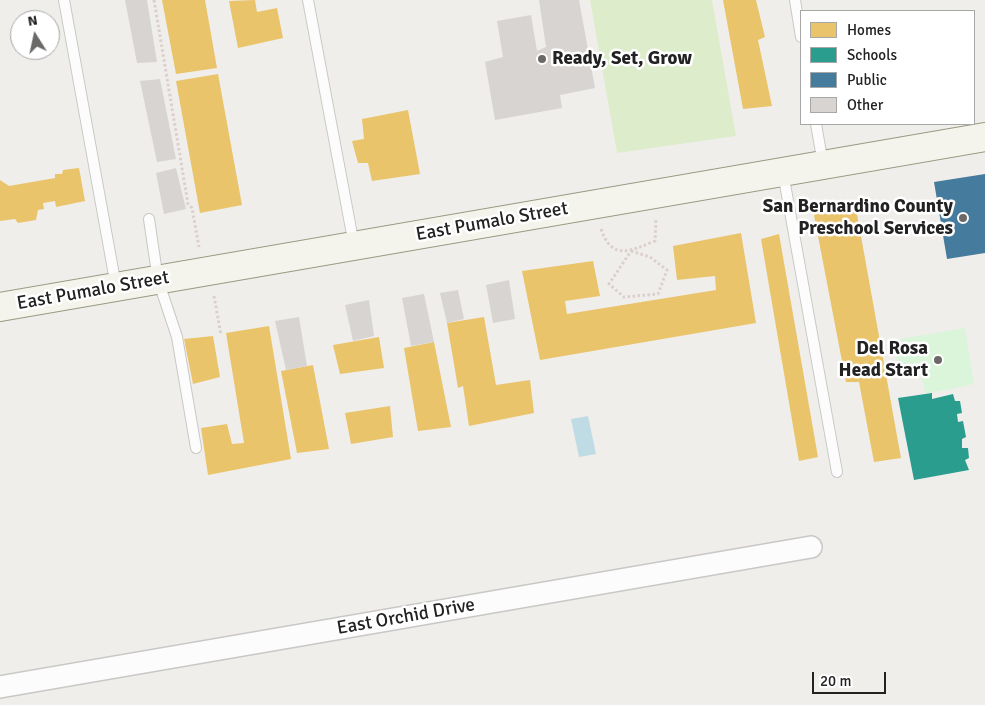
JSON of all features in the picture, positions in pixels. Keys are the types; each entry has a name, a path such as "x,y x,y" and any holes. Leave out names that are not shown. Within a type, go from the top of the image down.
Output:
{"street":[{"name":"East Pumalo Street","path":"0,307 985,137"},
{"name":"East Orchid Drive","path":"0,686 811,547"}],"lane":[{"path":"64,0 117,287"},
{"path":"308,0 354,246"},
{"path":"795,0 800,31"},
{"path":"816,125 823,165"},
{"path":"783,172 837,472"},
{"path":"148,219 158,280 177,338 196,448"}],"path":[{"path":"154,0 188,204 192,208 200,247"},
{"path":"601,228 606,243 618,251 631,251 650,257 667,270 658,294 624,297 609,284 631,251 655,241 656,219"},
{"path":"214,296 221,335"}],"green space":[{"path":"590,0 712,0 736,136 617,153"},
{"name":"Del Rosa Head Start","path":"965,328 974,384 926,394 920,372 900,376 893,340"}],"water":[{"path":"588,416 596,454 579,457 571,419"}],"building: Homes":[{"path":"162,0 205,0 217,68 176,74"},
{"path":"255,0 257,12 277,8 283,38 238,48 229,1"},
{"path":"723,0 756,0 765,37 758,40 772,106 743,109"},
{"path":"218,74 242,205 200,213 176,81"},
{"path":"408,110 420,174 372,181 368,163 358,163 352,141 364,139 362,119"},
{"path":"79,168 85,201 56,207 55,201 43,203 44,209 38,210 36,220 18,223 15,219 0,221 0,180 9,186 55,178 55,174 62,174 63,170"},
{"path":"855,203 901,458 874,462 859,382 846,382 813,210"},
{"path":"741,233 756,323 540,360 522,271 593,261 600,296 565,301 567,314 716,290 715,276 677,280 673,246"},
{"path":"779,234 818,457 799,461 761,239"},
{"path":"484,317 496,385 530,380 534,413 469,426 463,386 458,388 447,323"},
{"path":"269,326 291,459 208,475 201,428 227,424 232,444 244,443 226,333"},
{"path":"213,336 220,377 193,384 184,339"},
{"path":"379,337 384,368 340,374 333,345"},
{"path":"434,342 451,427 418,431 404,348"},
{"path":"313,365 329,449 297,453 281,371"},
{"path":"390,406 393,437 351,444 345,413"}],"building: Schools":[{"path":"932,393 932,399 953,394 955,401 960,401 962,413 957,414 958,422 963,421 966,437 962,439 962,448 968,448 969,458 965,460 969,470 914,480 898,398"}],"building: Public":[{"name":"San Bernardino County Preschool Services","path":"985,174 985,253 947,259 934,182"}],"building: Other":[{"path":"125,0 147,0 157,62 137,63"},
{"name":"Ready, Set, Grow","path":"539,0 579,0 595,88 560,95 562,108 495,120 485,62 503,57 497,21 531,15 537,51 546,47"},
{"path":"160,79 176,159 157,162 140,81"},
{"path":"176,168 186,209 164,214 156,173"},
{"path":"509,280 515,319 493,323 486,285"},
{"path":"458,290 464,319 447,323 440,293"},
{"path":"424,294 434,342 411,346 402,298"},
{"path":"369,300 374,336 353,341 345,305"},
{"path":"299,317 307,366 286,370 275,321"}],"place":[{"name":"Ready, Set, Grow","path":"542,59"},
{"name":"San Bernardino County Preschool Services","path":"963,218"},
{"name":"Del Rosa Head Start","path":"938,360"}]}
